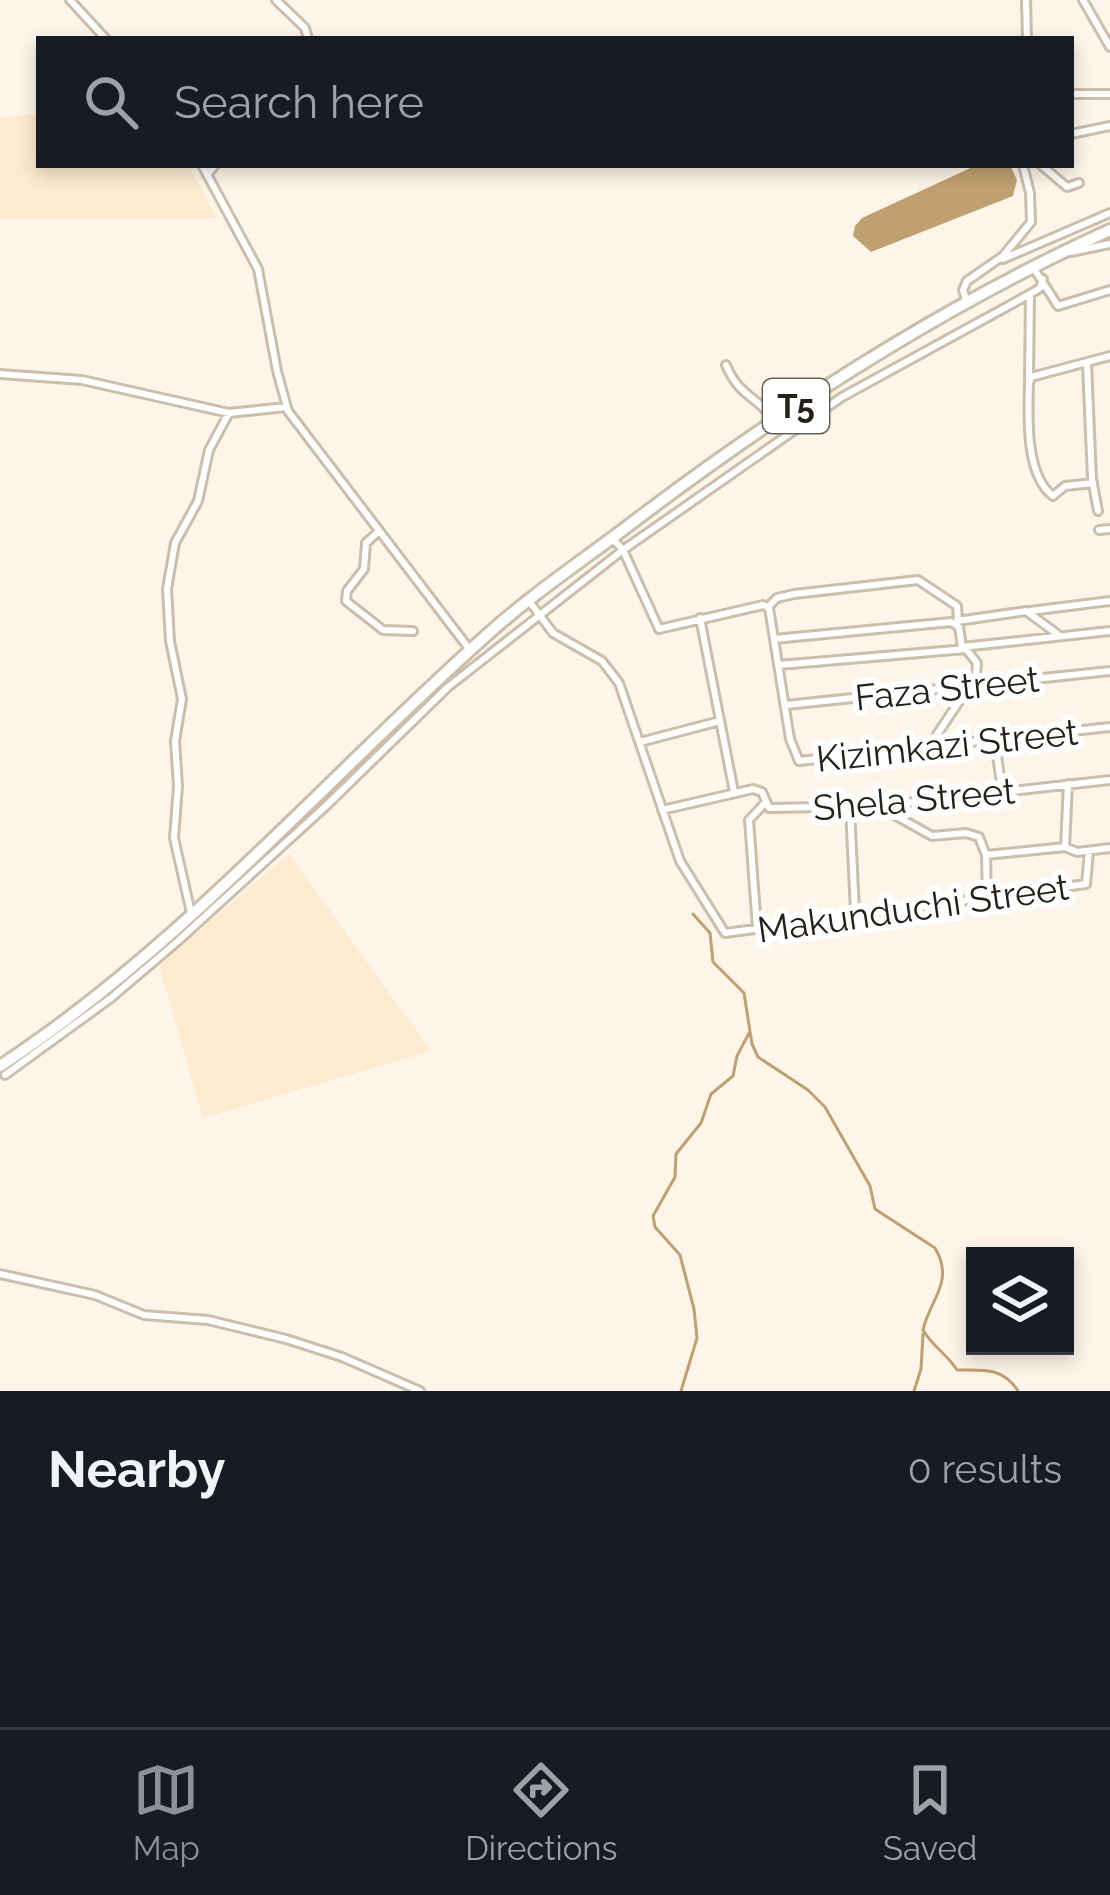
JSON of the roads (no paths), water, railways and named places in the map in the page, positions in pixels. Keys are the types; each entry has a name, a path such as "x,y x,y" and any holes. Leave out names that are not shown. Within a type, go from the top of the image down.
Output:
{"highway":[{"name":"T5","path":"2,1071 191,913 506,618 850,370 1055,255 1110,230"}],"street":[{"path":"70,0 103,36"},
{"path":"276,0 307,36"},
{"path":"1026,0 1027,36"},
{"path":"1083,0 1110,47"},
{"path":"1074,94 1110,94"},
{"path":"1074,133 1110,126"},
{"path":"204,168 258,268 286,406 470,650"},
{"path":"207,175 213,168"},
{"path":"997,261 1031,222 1024,168"},
{"path":"1044,168 1067,188 1079,183"},
{"path":"967,303 963,290 967,281 997,261 1110,213"},
{"path":"1055,255 1110,244"},
{"path":"1033,267 1061,307 1110,290"},
{"path":"2,1071 110,998 178,941 448,687 623,550 842,397 1030,294 1043,279"},
{"path":"1030,294 1029,423 1041,485 1054,496 1065,486 1093,483"},
{"path":"1029,379 1110,356"},
{"path":"1087,364 1098,512"},
{"path":"726,365 739,391 760,402 775,420"},
{"path":"0,374 82,380 230,413 286,406"},
{"path":"191,913 174,838 175,741 182,699 170,641 167,589 175,544 195,508 206,456 230,413"},
{"path":"1100,530 1110,529"},
{"path":"378,532 366,543 364,569 347,591 346,601 383,630 413,631"},
{"path":"612,538 623,550 658,628 768,607 777,598 794,594 919,580 957,606 962,647 976,663 972,684 928,748"},
{"path":"529,601 540,618"},
{"path":"774,639 1110,601"},
{"name":"Kizimkazi Street","path":"768,607 790,739 799,761 1110,728"},
{"path":"1027,611 1060,637"},
{"name":"Makunduchi Street","path":"540,618 553,633 608,666 619,683 680,861 721,931 1086,884 1089,850"},
{"path":"661,810 734,792 700,618"},
{"path":"779,665 855,661 1110,631"},
{"name":"Faza Street","path":"784,705 1110,671"},
{"path":"640,742 721,721"},
{"path":"995,741 1002,792"},
{"name":"Shela Street","path":"734,792 758,790 764,803 775,810 850,808 1110,780"},
{"path":"1065,847 1068,784"},
{"path":"757,928 749,820 764,803"},
{"path":"879,806 932,836 972,833 983,842 987,899"},
{"path":"850,808 855,912"},
{"path":"986,855 1110,848"},
{"path":"0,1274 102,1298 144,1315 208,1320 286,1339 420,1391"}],"waterway":[{"path":"693,914 710,933 713,962 744,993 758,1057 825,1107 870,1186 875,1209 935,1248 943,1271 923,1330 927,1336 957,1370 999,1374 1018,1391"},
{"path":"681,1391 697,1338 694,1309 680,1255 655,1227 653,1216 675,1177 676,1154 701,1123 711,1094 733,1076 749,1033"},
{"path":"914,1391 923,1334"}]}
